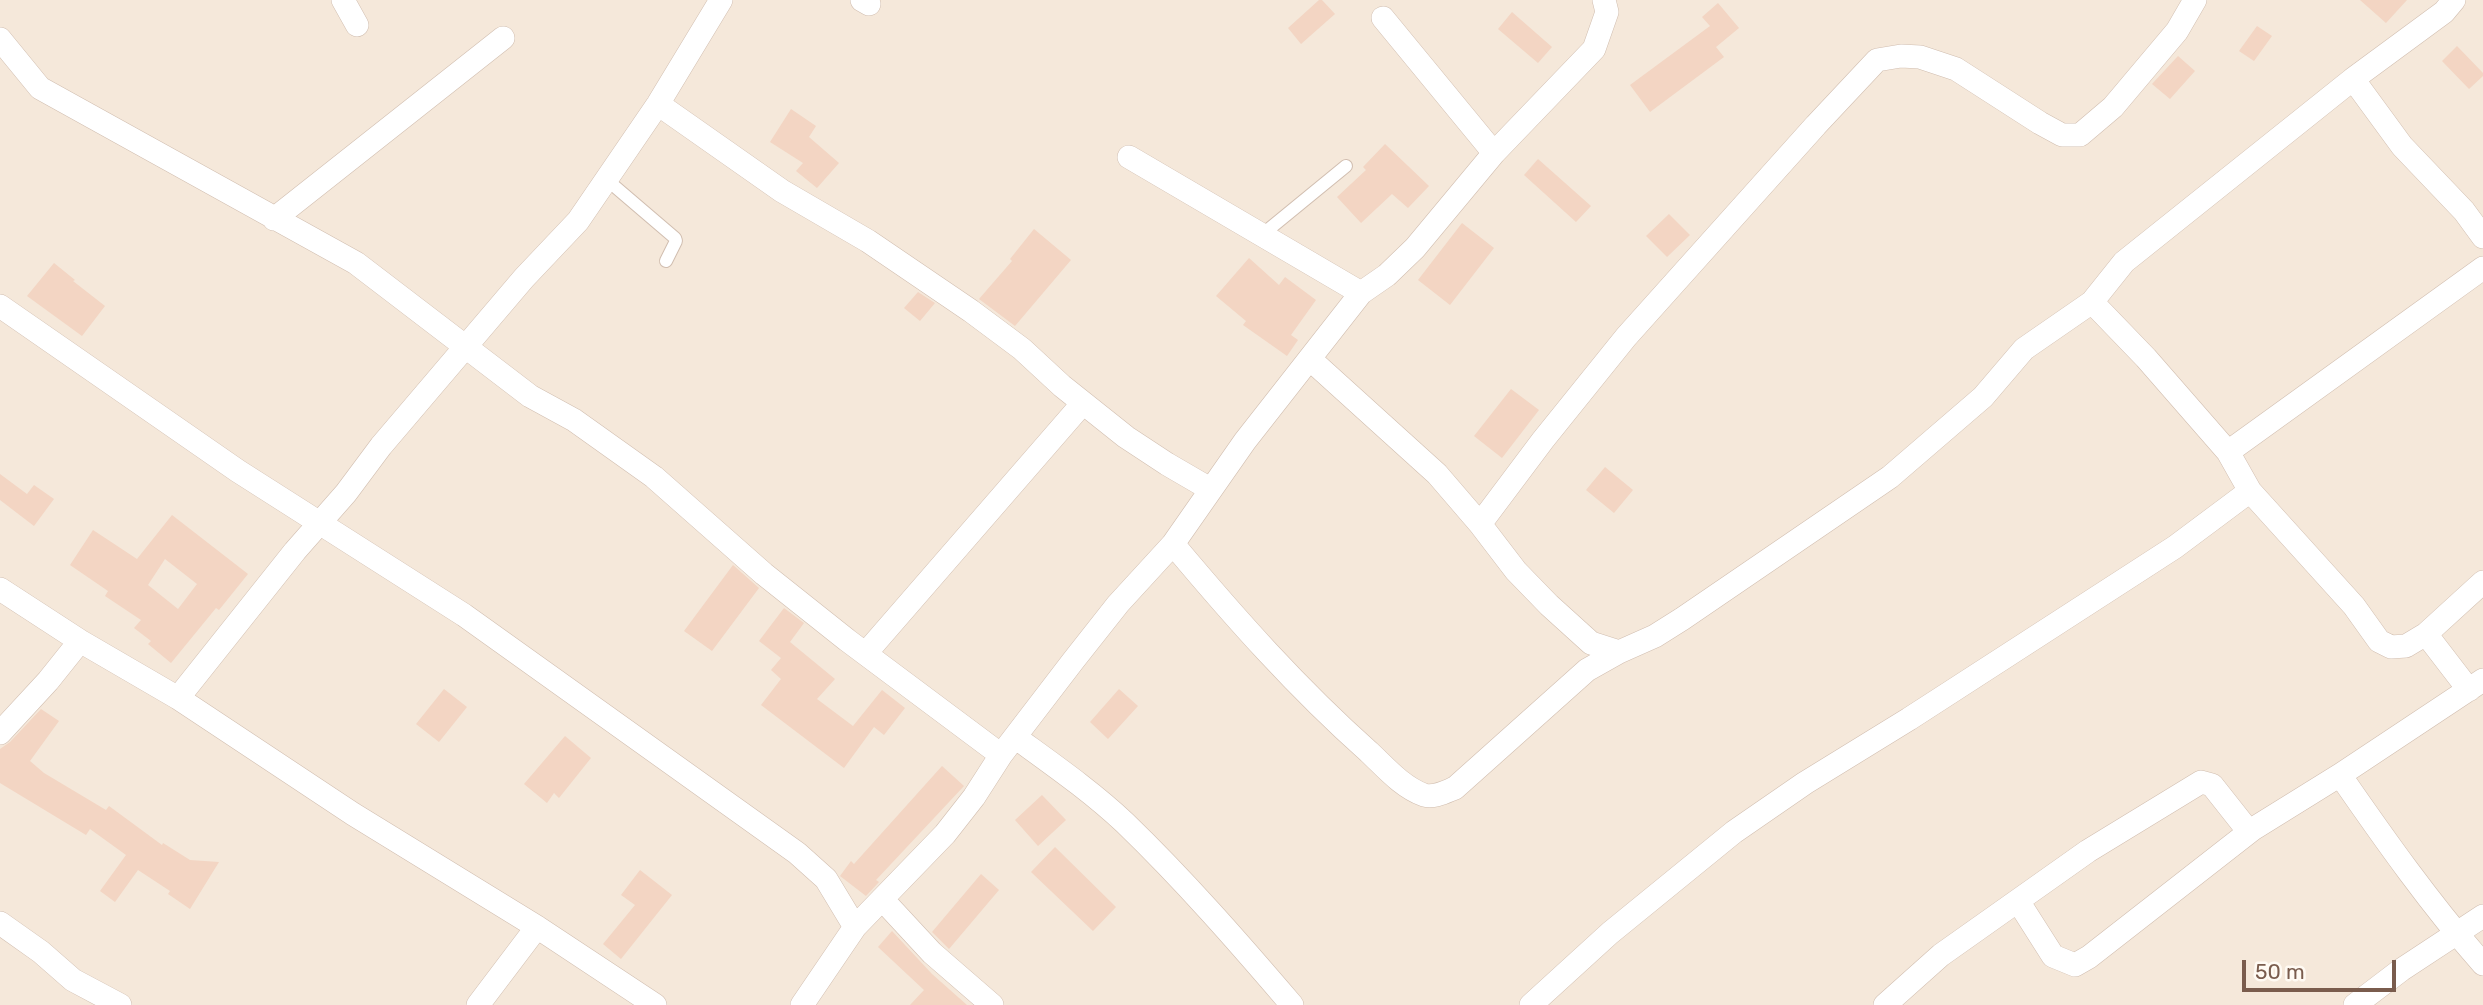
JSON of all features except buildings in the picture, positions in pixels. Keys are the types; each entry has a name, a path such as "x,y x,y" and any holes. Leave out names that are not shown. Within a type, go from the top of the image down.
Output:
{"street":[{"path":"343,0 357,25"},
{"path":"178,698 381,446 524,278 578,221 658,104 721,0"},
{"path":"802,1005 855,927 945,834 1008,746 1118,604 1173,544 1245,441 1361,293 1387,275 1415,248 1494,153 1594,50 1607,12 1604,0"},
{"path":"1480,524 1626,337 1877,60 1901,56 1920,57 1956,69 2062,135 2080,135 2113,107 2177,31 2195,0"},
{"path":"1173,544 1237,621 1325,713 1388,771 1414,790 1427,796 1441,794 1455,788 1587,670 1655,636 1682,619 1890,477 1983,397 2024,349 2092,302 2124,262 2353,79 2444,12 2454,0"},
{"path":"1383,18 1494,153"},
{"path":"274,219 503,38"},
{"path":"0,39 40,88 356,263 530,396 574,420 654,477 764,574 866,653 1008,746 1085,788 1125,823 1241,946 1292,1005"},
{"path":"2353,79 2402,146 2464,211 2483,237"},
{"path":"658,104 782,191 868,240 971,311 1022,349 1083,403 1126,436 1210,489"},
{"path":"1129,157 1361,293"},
{"path":"2228,452 2483,268"},
{"path":"2092,302 2146,358 2228,452 2250,491 2354,606 2379,641 2391,647 2406,646 2426,634 2483,582"},
{"path":"0,306 172,427 464,615 797,853 826,879 855,927"},
{"path":"1311,360 1437,474 1516,571 1549,605 1591,643 1619,652"},
{"path":"866,653 1083,403"},
{"path":"1531,1005 1610,933 1734,832 1805,783 2175,547 2250,491"},
{"path":"0,589 178,698 400,844 537,927 654,1005"},
{"path":"2018,901 2053,956 2075,965 2089,957 2253,829 2476,685 2426,634"},
{"path":"0,733 48,681 80,640"},
{"path":"2340,775 2382,836 2483,964"},
{"path":"1885,1005 1941,955 2088,851 2201,782 2212,785 2246,828 2253,829"},
{"path":"882,899 932,953 992,1005"},
{"path":"2355,1005 2401,970 2483,916"},
{"path":"0,923 41,952 73,980 120,1005"},
{"path":"478,1005 537,927"}],"lane":[{"path":"1263,234 1346,166"},
{"path":"606,179 675,237 676,241 666,261"}],"shaded area":[{"path":"0,0 2483,0 2483,1005 0,1005"}]}
